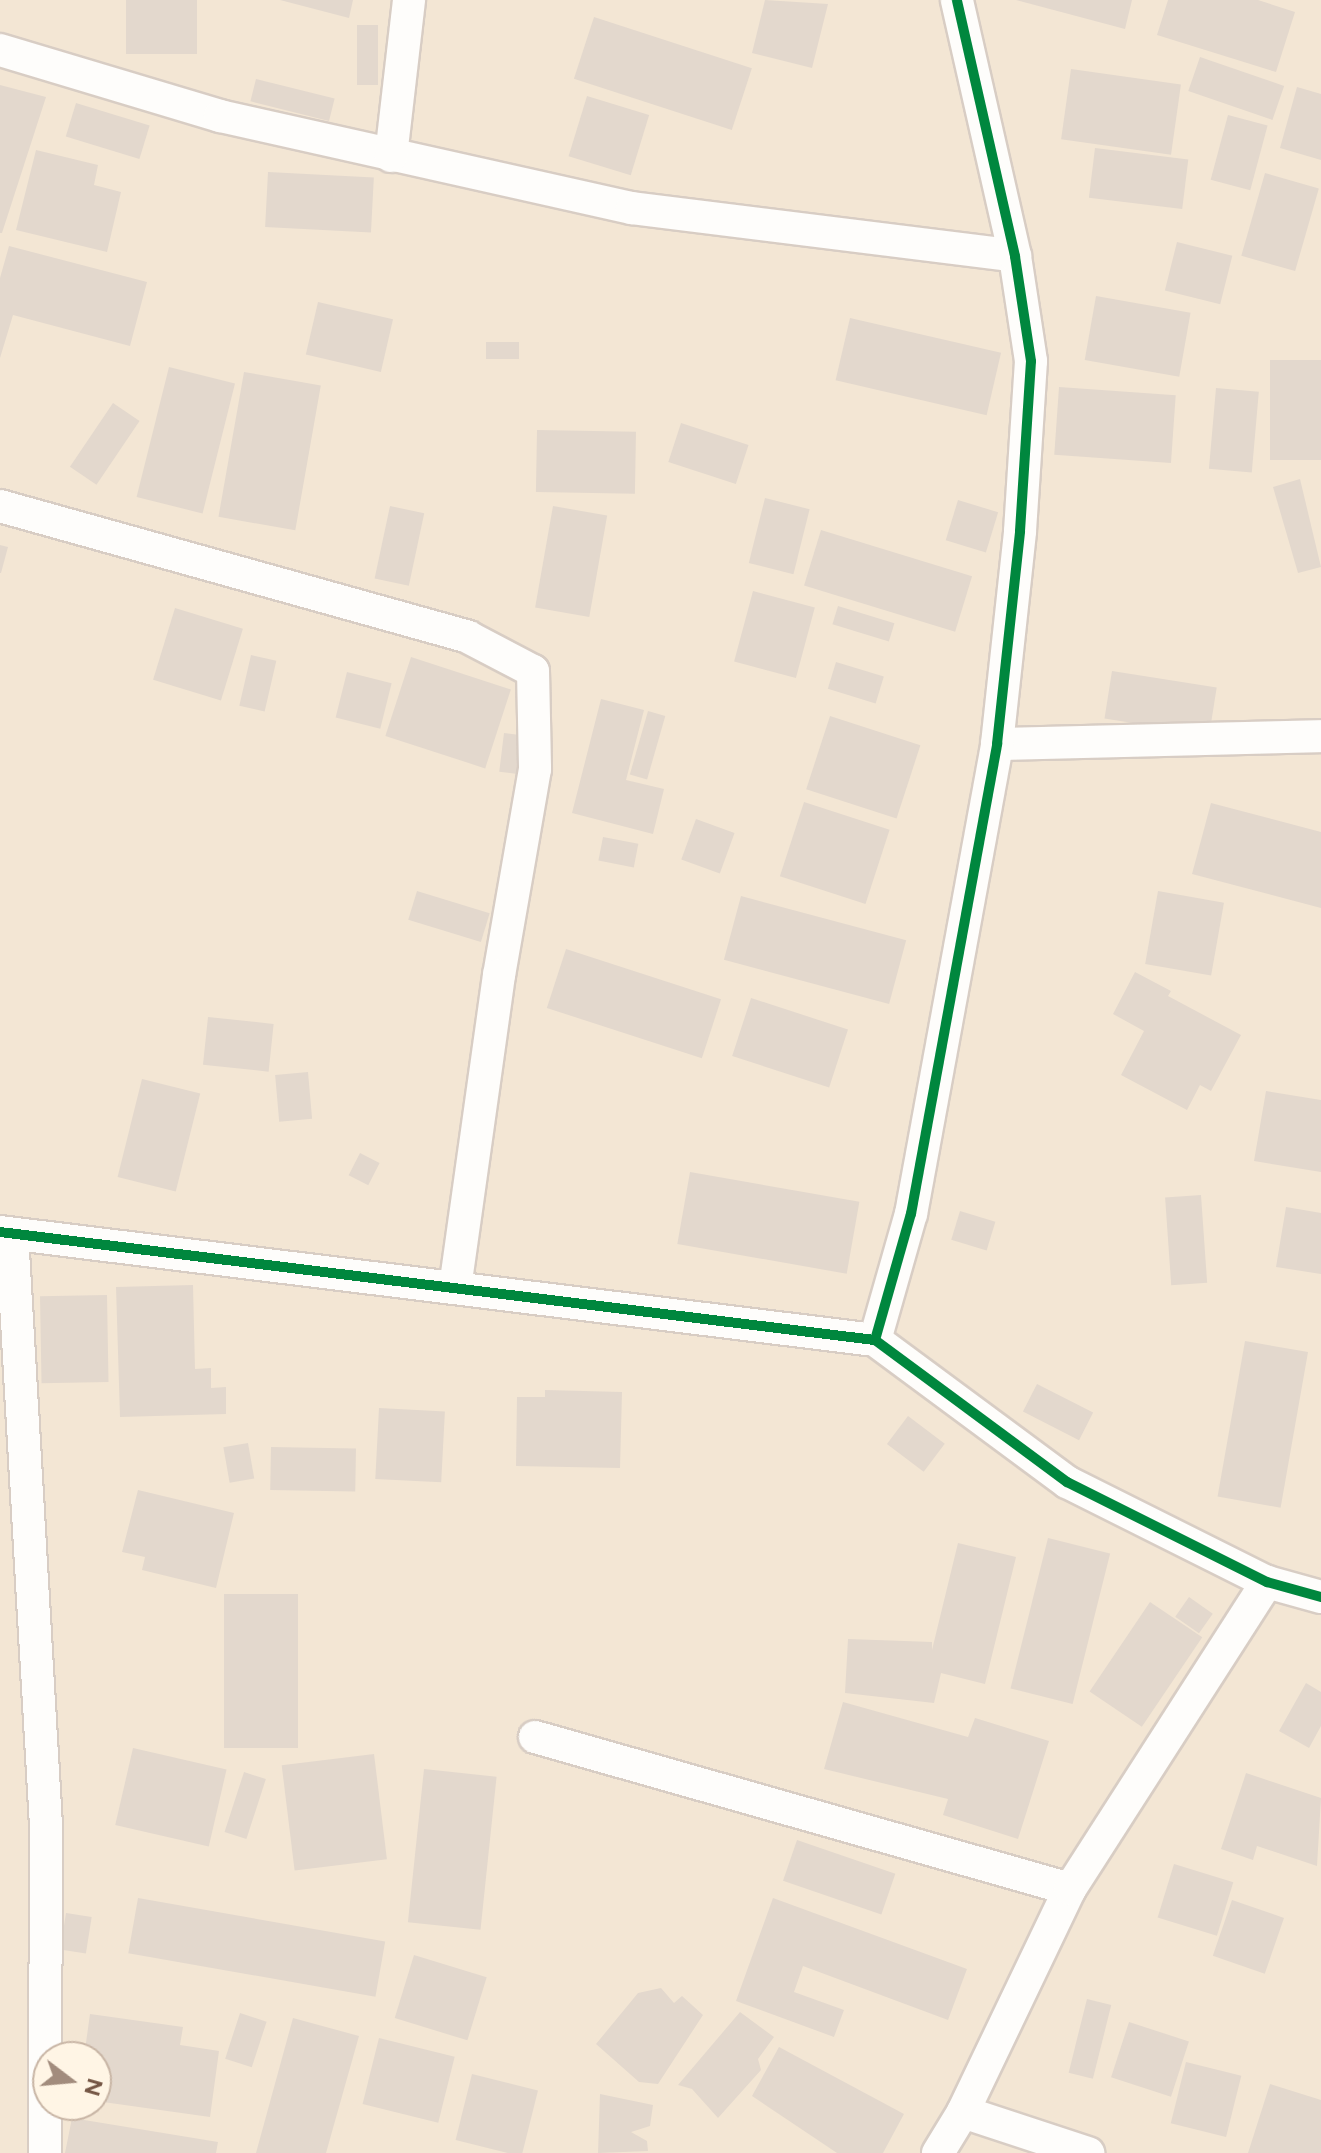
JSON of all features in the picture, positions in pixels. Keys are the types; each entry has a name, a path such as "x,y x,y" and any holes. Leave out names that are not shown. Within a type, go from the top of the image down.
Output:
{"street":[{"path":"391,156 409,0"},
{"path":"875,1340 911,1214 997,744 1020,531 1031,361 1015,256 957,0"},
{"path":"0,50 220,116 632,208 1015,256"},
{"path":"0,506 468,637 533,671 535,769 499,975 455,1287"},
{"path":"997,744 1321,736"},
{"path":"45,2153 46,1826 6,1233 875,1340 1067,1482 1267,1582 1321,1597"},
{"path":"938,2153 963,2112 1070,1889 1267,1582"},
{"path":"535,1737 1070,1889"},
{"path":"963,2112 1088,2153"}],"shaded area":[{"path":"0,0 1321,0 1321,2153 0,2153"}],"building":[{"path":"126,0 197,0 197,54 126,54"},
{"path":"280,0 353,0 349,18"},
{"path":"765,0 828,4 812,68 752,53"},
{"path":"1016,0 1132,0 1125,29"},
{"path":"1168,0 1258,0 1295,12 1276,72 1157,35"},
{"path":"594,17 752,68 732,130 574,79"},
{"path":"357,25 378,25 378,85 357,85"},
{"path":"1200,57 1284,86 1272,120 1188,91"},
{"path":"1071,69 1181,84 1171,155 1061,139"},
{"path":"256,79 335,99 329,121 250,101"},
{"path":"0,85 46,97 2,233 0,233"},
{"path":"1297,87 1321,94 1321,160 1280,148"},
{"path":"587,96 649,115 631,175 569,156"},
{"path":"76,103 150,126 139,159 66,136"},
{"path":"1228,115 1268,126 1250,190 1211,180"},
{"path":"1095,148 1188,159 1182,209 1089,198"},
{"path":"36,150 98,165 94,185 121,192 107,252 16,230"},
{"path":"268,172 374,178 371,232 265,227"},
{"path":"1265,173 1319,188 1295,271 1241,256"},
{"path":"1177,242 1232,256 1220,304 1165,291"},
{"path":"9,246 147,282 130,346 13,315 0,358 0,278"},
{"path":"1096,296 1191,313 1179,377 1085,360"},
{"path":"318,302 393,319 381,372 306,355"},
{"path":"850,318 1001,353 987,415 836,380"},
{"path":"486,342 519,342 519,359 486,359"},
{"path":"1270,360 1321,360 1321,460 1270,460"},
{"path":"169,367 235,383 203,513 137,497"},
{"path":"244,372 321,386 295,530 218,517"},
{"path":"1059,387 1176,395 1171,463 1054,455"},
{"path":"1216,388 1259,392 1252,472 1209,469"},
{"path":"113,403 140,421 96,485 70,467"},
{"path":"681,423 749,445 736,484 668,462"},
{"path":"537,430 636,432 635,494 536,492"},
{"path":"1300,479 1321,567 1298,573 1273,487"},
{"path":"765,498 810,509 793,574 749,563"},
{"path":"958,500 998,512 986,552 946,540"},
{"path":"390,506 424,513 409,586 375,578"},
{"path":"553,506 607,516 589,617 535,607"},
{"path":"821,530 972,576 955,632 804,585"},
{"path":"0,545 8,547 1,573 0,573"},
{"path":"753,591 815,608 796,678 734,662"},
{"path":"838,606 894,623 889,641 832,624"},
{"path":"175,608 243,629 221,700 153,680"},
{"path":"251,655 276,661 265,712 239,706"},
{"path":"411,657 511,689 485,768 385,736"},
{"path":"836,662 884,677 876,703 828,689"},
{"path":"1112,671 1217,688 1209,735 1104,718"},
{"path":"347,672 392,683 380,729 336,718"},
{"path":"601,699 644,710 626,780 664,789 653,834 572,813"},
{"path":"648,711 665,716 647,779 630,774"},
{"path":"830,716 920,745 897,819 806,789"},
{"path":"504,733 528,736 523,775 499,772"},
{"path":"804,802 890,830 865,904 780,876"},
{"path":"1211,803 1321,832 1321,908 1192,874"},
{"path":"696,819 735,833 720,873 681,859"},
{"path":"603,837 638,844 634,867 598,861"},
{"path":"417,891 490,913 481,942 408,920"},
{"path":"1158,891 1224,903 1211,976 1145,964"},
{"path":"741,896 906,940 889,1004 724,960"},
{"path":"566,949 721,999 702,1058 547,1008"},
{"path":"1135,972 1171,991 1168,996 1241,1035 1211,1091 1200,1085 1187,1110 1121,1075 1144,1031 1113,1014"},
{"path":"751,998 848,1030 829,1088 732,1056"},
{"path":"208,1017 274,1024 269,1072 203,1065"},
{"path":"308,1072 312,1119 279,1122 275,1075"},
{"path":"142,1079 200,1094 176,1192 118,1177"},
{"path":"1266,1091 1321,1100 1321,1172 1254,1161"},
{"path":"360,1153 380,1163 368,1185 349,1175"},
{"path":"690,1172 859,1202 847,1274 677,1244"},
{"path":"1201,1195 1207,1283 1171,1285 1165,1198"},
{"path":"1286,1207 1321,1213 1321,1274 1276,1267"},
{"path":"960,1211 995,1222 987,1251 951,1240"},
{"path":"193,1285 195,1369 211,1368 211,1388 226,1387 226,1414 120,1417 116,1287"},
{"path":"107,1295 109,1382 42,1383 40,1296"},
{"path":"1245,1341 1308,1352 1281,1508 1218,1497"},
{"path":"1037,1384 1093,1413 1079,1440 1023,1412"},
{"path":"545,1390 622,1392 620,1468 516,1466 517,1397 545,1397"},
{"path":"379,1408 445,1411 441,1482 375,1479"},
{"path":"908,1416 945,1444 924,1472 887,1444"},
{"path":"248,1443 254,1478 230,1483 223,1447"},
{"path":"271,1447 356,1448 355,1491 270,1490"},
{"path":"138,1490 234,1513 216,1588 142,1570 145,1557 122,1552"},
{"path":"1048,1538 1110,1553 1073,1704 1011,1688"},
{"path":"958,1543 1016,1557 985,1684 941,1673 934,1703 845,1693 848,1639 932,1642 932,1650"},
{"path":"224,1594 298,1594 298,1748 224,1748"},
{"path":"1189,1597 1213,1614 1199,1633 1175,1617"},
{"path":"1150,1602 1202,1637 1142,1727 1090,1692"},
{"path":"1306,1683 1321,1692 1321,1726 1309,1748 1279,1731"},
{"path":"843,1702 968,1737 975,1718 1049,1741 1018,1839 943,1815 948,1799 824,1769"},
{"path":"133,1748 227,1770 209,1847 115,1825"},
{"path":"374,1754 387,1859 295,1871 282,1765"},
{"path":"424,1769 497,1777 481,1930 408,1922"},
{"path":"244,1772 266,1779 246,1839 225,1832"},
{"path":"1246,1773 1321,1798 1317,1866 1257,1846 1253,1860 1221,1849"},
{"path":"797,1840 895,1874 881,1915 783,1881"},
{"path":"1174,1864 1233,1882 1217,1936 1158,1918"},
{"path":"138,1898 385,1942 375,1997 128,1953"},
{"path":"773,1898 967,1969 948,2020 803,1966 794,1992 844,2010 834,2037 736,2001"},
{"path":"1232,1900 1284,1918 1265,1974 1213,1956"},
{"path":"66,1913 92,1917 86,1954 60,1950"},
{"path":"414,1955 487,1977 467,2040 395,2018"},
{"path":"661,1988 674,2003 682,1996 703,2015 658,2084 639,2082 596,2044 638,1993"},
{"path":"1087,1999 1111,2005 1093,2079 1069,2073"},
{"path":"740,2012 774,2037 758,2059 761,2070 718,2118 692,2089 678,2085"},
{"path":"240,2013 267,2022 252,2067 225,2059"},
{"path":"90,2014 183,2027 180,2045 219,2051 210,2117 112,2103 112,2041 86,2041"},
{"path":"293,2018 359,2036 326,2153 256,2153"},
{"path":"1129,2022 1189,2041 1171,2097 1111,2077"},
{"path":"379,2038 455,2057 438,2123 363,2104"},
{"path":"779,2047 904,2114 883,2153 837,2153 752,2096"},
{"path":"1186,2062 1241,2076 1226,2137 1171,2123"},
{"path":"472,2074 538,2090 522,2153 508,2153 456,2140"},
{"path":"1270,2084 1321,2100 1321,2153 1248,2153"},
{"path":"600,2094 653,2105 650,2126 631,2132 647,2141 648,2151 598,2153"},
{"path":"71,2121 90,2121 218,2142 216,2153 65,2153"}],"cycle path":[{"path":"875,1340 911,1214 997,744 1020,531 1031,361 1015,256 957,0"},
{"path":"0,1232 875,1340 1067,1482 1267,1582 1321,1597"}]}
